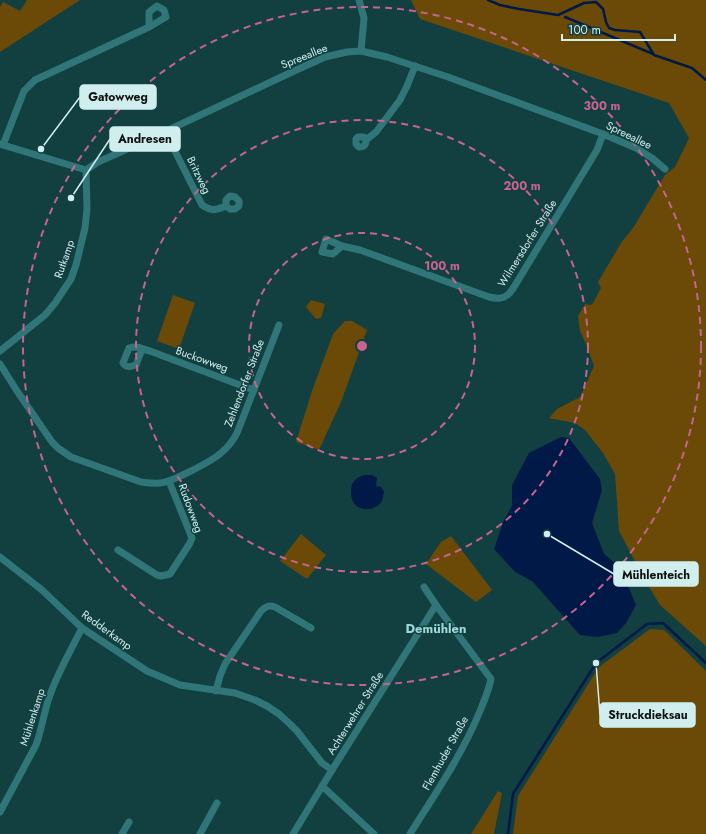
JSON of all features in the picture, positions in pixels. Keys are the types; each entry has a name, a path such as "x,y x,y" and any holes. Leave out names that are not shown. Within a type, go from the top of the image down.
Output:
{"street":[{"path":"359,0 364,18 361,51"},
{"path":"86,170 2,144 24,91 34,80 149,27"},
{"name":"Spreeallee","path":"86,170 98,162 325,57 347,52 361,51 415,66 603,134 636,148 652,158 665,169"},
{"path":"366,140 376,132 400,100 415,66"},
{"name":"Britzweg","path":"165,131 202,205 210,210 215,210 226,206"},
{"name":"Wilmersdorfer Straße","path":"342,246 360,250 489,297 497,299 506,297 514,288 550,230 597,150 603,134"},
{"name":"Rutkamp","path":"0,351 45,315 71,279 85,228 87,209 86,170"},
{"name":"Zehlendorfer Straße","path":"0,364 48,436 63,452 71,457 141,482 155,484 169,481 204,464 220,454 233,440 279,325"},
{"name":"Buckowweg","path":"142,349 254,390"},
{"name":"Rudowweg","path":"118,550 156,575 161,576 170,574 192,538 169,481"},
{"name":"Redderkamp","path":"0,557 42,590 82,628 147,671 180,685 235,693 255,700 279,714 290,724 322,763 332,770"},
{"path":"424,587 436,605"},
{"name":"Flemhuder Straße","path":"410,834 466,743 490,686 491,679 436,605"},
{"name":"Achterwehrer Straße","path":"293,834 436,605"},
{"path":"216,691 225,664 261,611 266,607 275,607 311,628"},
{"name":"Mühlenkamp","path":"0,812 36,745 47,704 56,679 82,628"},
{"path":"322,786 374,834"},
{"path":"200,834 217,803"},
{"path":"122,834 129,822"}],"shaded area":[{"path":"27,0 80,0 0,52 0,7 3,2 20,11"},
{"path":"411,0 706,0 706,646 660,605 646,582 619,531 615,474 603,453 585,430 575,423 549,418 557,409 580,397 594,366 580,331 578,316 585,304 591,305 593,303 601,288 598,282 621,243 633,228 665,175 675,167 689,138 669,103 420,19"},
{"path":"173,295 195,303 179,349 157,341"},
{"path":"311,300 325,304 321,318 316,319 306,307"},
{"path":"345,321 352,321 367,330 341,402 319,450 296,442 312,391 333,334"},
{"path":"301,534 326,555 307,579 280,561"},
{"path":"451,536 492,590 476,602 426,564 441,542"},
{"path":"650,629 664,630 706,671 706,834 513,834 518,796 599,667"},
{"path":"498,791 502,793 494,834 471,834"}],"water":[{"path":"561,437 569,438 600,479 602,490 592,523 604,554 620,567 636,605 626,623 617,633 598,637 580,635 532,581 515,572 494,549 504,520 512,506 512,485 529,453"},
{"path":"364,475 372,475 377,478 376,486 381,487 384,492 382,501 376,507 368,509 360,508 354,503 351,491 352,484 357,478"}],"waterway":[{"path":"488,0 500,5 558,15 584,3 596,2 603,9 609,28 615,30 640,32 654,55 692,68 706,80"},
{"path":"565,17 653,54"},
{"path":"508,834 513,794 596,663 647,624 663,623 706,663"}],"place":[{"name":"Gatowweg","path":"41,149"},
{"name":"Andresen","path":"71,198"},
{"name":"Mühlenteich","path":"547,534"},
{"name":"Struckdieksau","path":"596,663"}],"district":[{"name":"Demühlen","path":"436,628"}]}
